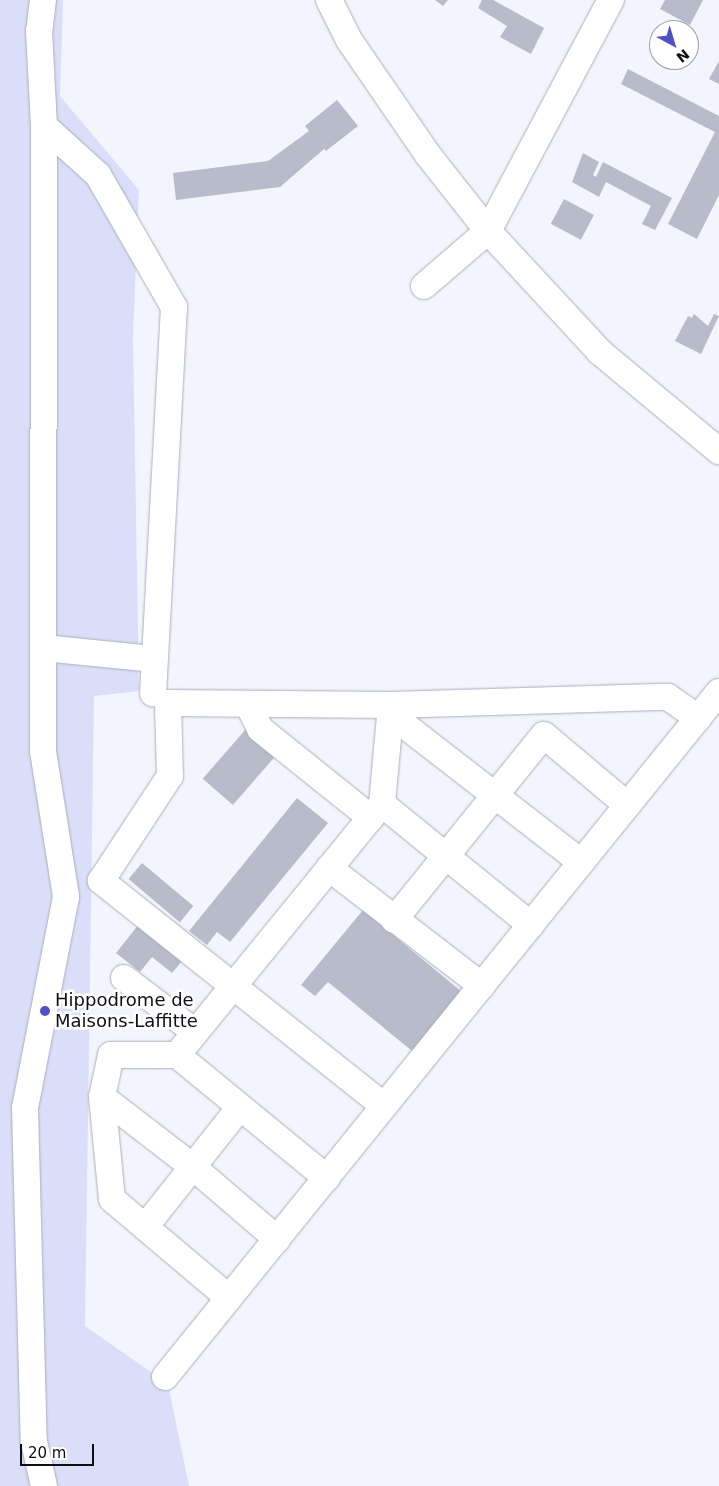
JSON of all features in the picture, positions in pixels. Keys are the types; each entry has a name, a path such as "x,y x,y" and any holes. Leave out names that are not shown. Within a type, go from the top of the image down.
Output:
{"street":[{"path":"42,0 39,31 44,126 41,583 44,648 43,751 66,897 25,1108 34,1442 44,1486"},
{"path":"329,0 350,40 428,155 488,231 600,352 719,450"},
{"path":"424,286 488,231 611,0"},
{"path":"44,126 98,175 174,306 153,693"},
{"path":"44,648 154,659"},
{"path":"165,1377 719,692"},
{"path":"384,1106 101,881 170,776 168,703 390,709 668,697 698,718"},
{"path":"394,920 544,735 541,701"},
{"path":"248,704 260,729 377,811 446,856 531,925"},
{"path":"390,709 494,796 581,862"},
{"path":"177,1055 377,811 390,709"},
{"path":"544,735 627,805"},
{"path":"329,868 482,986"},
{"path":"124,978 196,1032"},
{"path":"229,1298 112,1199 102,1097 111,1055 177,1055 326,1178"},
{"path":"102,1097 193,1167 277,1239"},
{"path":"145,1227 240,1107"}],"shaded area":[{"name":"Hippodrome de Maisons-Laffitte","path":"0,0 63,0 60,96 139,190 133,337 139,691 94,696 85,1326 168,1384 189,1486 0,1486"}],"building":[{"path":"435,0 448,0 443,6"},
{"path":"482,0 493,0 544,28 531,54 500,37 507,26 478,8"},
{"path":"665,0 703,0 693,20 681,20 660,9"},
{"path":"719,61 719,84 709,79"},
{"path":"628,69 719,116 719,195 697,239 668,224 715,132 621,84"},
{"path":"337,100 358,126 326,151 324,149 280,187 176,200 173,173 268,161 309,131 305,126"},
{"path":"583,153 599,162 593,175 596,177 603,162 672,198 655,230 642,224 651,206 606,182 599,197 572,182"},
{"path":"564,199 594,215 581,240 551,224"},
{"path":"694,314 708,326 714,314 719,316 701,354 675,341 688,316 692,318"},
{"path":"246,729 276,755 233,805 203,779"},
{"path":"297,798 328,823 230,942 217,932 207,945 189,931"},
{"path":"142,863 193,906 180,922 129,879"},
{"path":"363,910 462,992 412,1051 328,982 315,996 301,985"},
{"path":"139,924 182,961 172,973 152,957 140,972 116,953"}],"place":[{"name":"Hippodrome de Maisons-Laffitte","path":"45,1011"}]}
